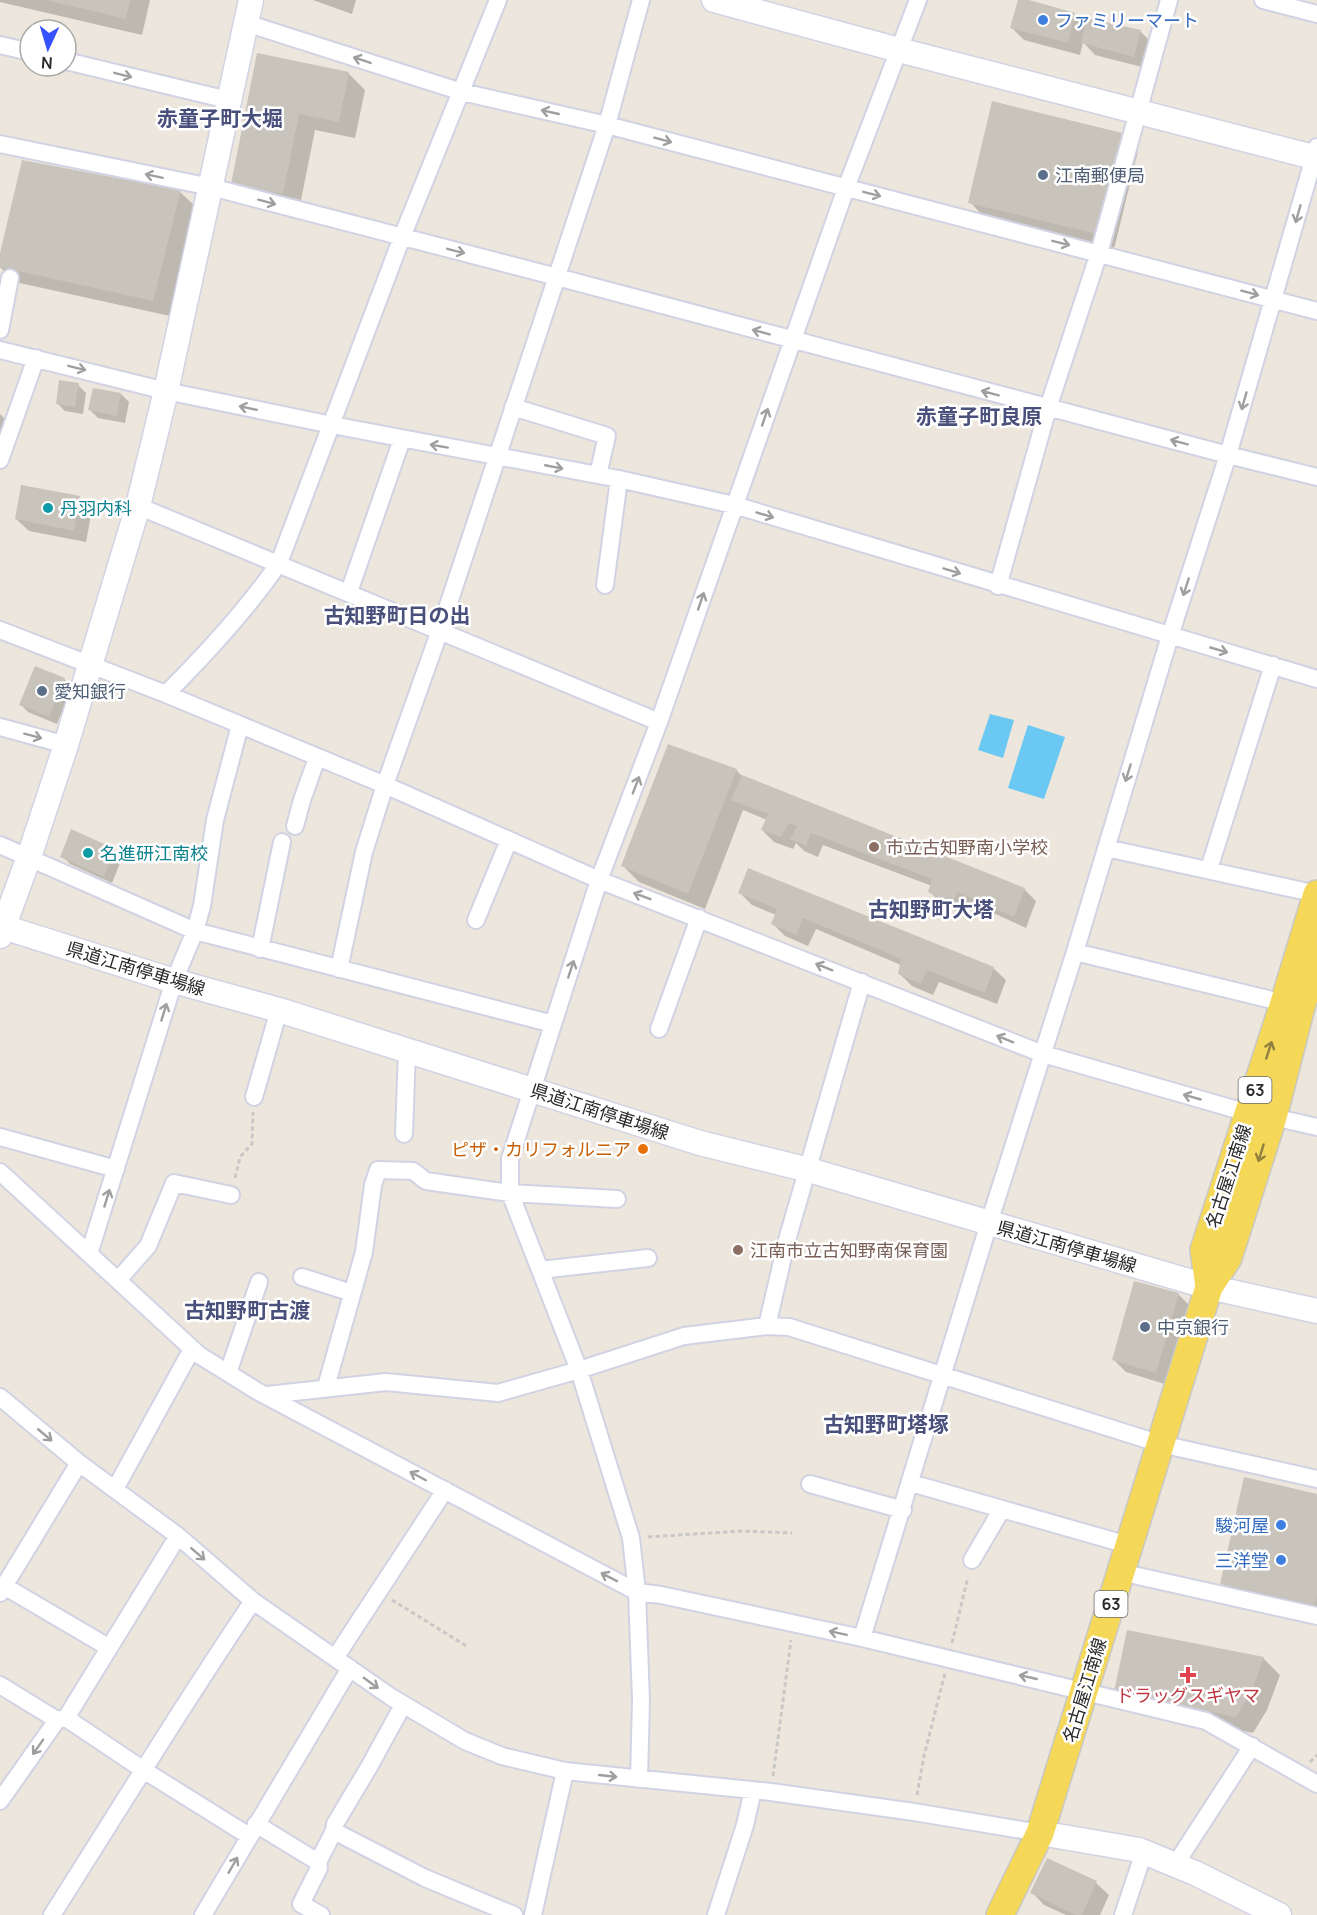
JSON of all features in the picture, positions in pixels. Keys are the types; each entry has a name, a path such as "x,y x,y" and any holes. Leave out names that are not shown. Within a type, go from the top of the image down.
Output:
{"main road":[{"name":"名古屋江南線","path":"1301,1007 1317,894"},
{"name":"名古屋江南線","path":"1000,1915 1040,1833 1209,1287 1228,1258 1260,1115 1301,1007 1317,956"}],"street":[{"path":"1,930 29,857 66,745 138,506 166,391 251,0"},
{"path":"166,694 214,646 260,592 279,563 402,237 498,0"},
{"path":"339,969 364,852 607,125 641,0"},
{"path":"714,0 899,51 1137,112 1316,154 1228,455 1170,636 1075,952 988,1223 903,1510 862,1638"},
{"path":"639,1779 641,1700 638,1592 632,1538 579,1370 510,1193 510,1159 599,880 659,722 846,188 918,0"},
{"path":"998,586 1048,408 1099,253 1169,0"},
{"path":"1263,0 1317,14"},
{"path":"246,24 462,92 607,125 1317,311"},
{"path":"0,45 18,49"},
{"path":"78,64 228,100"},
{"path":"0,144 211,187 1317,477"},
{"path":"0,330 10,278"},
{"path":"0,350 166,391 402,439 619,479 734,505 998,586 1317,679"},
{"path":"0,460 36,358"},
{"path":"513,407 607,436 597,475"},
{"path":"349,592 402,439"},
{"path":"605,585 619,479"},
{"path":"138,506 659,722"},
{"path":"0,630 90,663 385,785 599,880 1043,1054 1260,1115 1317,1126"},
{"path":"1209,869 1273,665"},
{"path":"89,1254 174,981 195,931 202,906 215,820 240,725"},
{"path":"0,727 66,745"},
{"path":"295,826 317,758"},
{"path":"476,920 509,840"},
{"path":"260,949 282,842"},
{"path":"0,845 195,931 553,1024"},
{"path":"1106,848 1317,894"},
{"path":"658,1029 699,918"},
{"name":"県道江南停車場線","path":"1,930 279,1010 700,1143 808,1170 1209,1287 1317,1311"},
{"path":"1075,952 1301,1007"},
{"path":"767,1326 787,1240 862,982"},
{"path":"254,1097 279,1010"},
{"path":"404,1134 407,1050"},
{"path":"0,1137 116,1169"},
{"path":"326,1388 364,1252 373,1185 378,1170 413,1171 426,1181 510,1193 617,1199"},
{"path":"0,1172 198,1355 267,1395 638,1592 862,1638 1206,1721 1317,1784"},
{"path":"118,1280 148,1246 174,1183 231,1195"},
{"path":"540,1270 648,1258"},
{"path":"302,1277 352,1293"},
{"path":"228,1373 259,1282"},
{"path":"267,1395 386,1382 498,1393 684,1336 767,1326 789,1327 1161,1444 1317,1479"},
{"path":"114,1489 192,1349"},
{"path":"0,1397 79,1463 178,1536 253,1601 403,1705 465,1741 502,1756 565,1771 771,1792 914,1812 1144,1852 1175,1865 1251,1909 1279,1915"},
{"path":"79,1463 2,1589 108,1647"},
{"path":"911,1483 1128,1545"},
{"path":"810,1484 903,1510"},
{"path":"335,1658 445,1490"},
{"path":"972,1560 1002,1509"},
{"path":"0,1801 62,1719 178,1536"},
{"path":"1120,1572 1317,1616"},
{"path":"52,1915 145,1771 200,1679 253,1601"},
{"path":"203,1915 350,1668"},
{"path":"0,1685 62,1719 145,1771 253,1830 318,1862"},
{"path":"321,1915 301,1904 319,1868 318,1862 334,1831 335,1824 403,1705"},
{"path":"1175,1865 1252,1746"},
{"path":"533,1915 565,1771"},
{"path":"716,1915 746,1825 753,1790"},
{"path":"334,1831 425,1878 514,1915"},
{"path":"1124,1915 1144,1852"}],"path":[{"path":"231,1195 240,1157 252,1143 254,1097"},
{"path":"632,1538 742,1531 792,1533"},
{"path":"914,1812 924,1756 972,1560"},
{"path":"378,1591 468,1647"},
{"path":"771,1792 793,1623"}],"water":[{"path":"990,714 1014,720 1003,758 978,750"},
{"path":"1028,725 1065,737 1044,799 1008,788"}],"building":[{"path":"46,0 130,0 126,19"},
{"name":"ファミリーマート","path":"1018,0 1029,0 1075,13 1068,43 1010,28"},
{"path":"1087,18 1141,30 1134,57 1081,43"},
{"path":"257,53 349,72 339,122 299,114 283,194 231,184"},
{"path":"992,101 1122,133 1097,234 968,203"},
{"path":"22,160 181,190 153,301 0,267 0,253"},
{"path":"59,380 79,383 75,407 56,404"},
{"path":"93,388 121,393 117,416 88,410"},
{"name":"丹羽内科","path":"21,485 80,496 74,531 15,519"},
{"name":"愛知銀行","path":"35,666 65,678 49,717 19,705"},
{"path":"668,744 737,769 688,894 621,866"},
{"path":"742,775 1025,888 1014,917 958,892 951,904 928,892 932,879 811,833 806,846 790,839 797,826 789,823 781,837 761,830 768,814 731,800"},
{"name":"名進研江南校","path":"71,829 115,849 104,877 60,857"},
{"path":"748,868 994,967 985,993 927,970 921,984 898,974 901,959 803,918 796,935 771,924 777,909 738,893"},
{"name":"中京銀行","path":"1134,1281 1179,1293 1156,1373 1112,1360"},
{"path":"1244,1477 1317,1494 1317,1596 1315,1605 1220,1584"},
{"name":"ドラッグスギヤマ","path":"1127,1630 1264,1657 1251,1693 1236,1717 1114,1692"},
{"path":"1047,1858 1097,1881 1082,1915 1076,1915 1030,1893"}],"place":[{"name":"ファミリーマート","path":"1043,20"},
{"name":"江南郵便局","path":"1043,175"},
{"name":"丹羽内科","path":"48,508"},
{"name":"愛知銀行","path":"42,691"},
{"name":"市立古知野南小学校","path":"874,847"},
{"name":"名進研江南校","path":"88,853"},
{"name":"ピザ・カリフォルニア","path":"643,1149"},
{"name":"江南市立古知野南保育園","path":"738,1250"},
{"name":"中京銀行","path":"1145,1327"},
{"name":"駿河屋","path":"1281,1525"},
{"name":"三洋堂","path":"1281,1560"},
{"name":"ドラッグスギヤマ","path":"1188,1675"}],"district":[{"name":"赤童子町大堀","path":"220,118"},
{"name":"赤童子町良原","path":"979,416"},
{"name":"古知野町日の出","path":"397,615"},
{"name":"古知野町大塔","path":"931,909"},
{"name":"古知野町古渡","path":"247,1310"},
{"name":"古知野町塔塚","path":"886,1424"}]}
